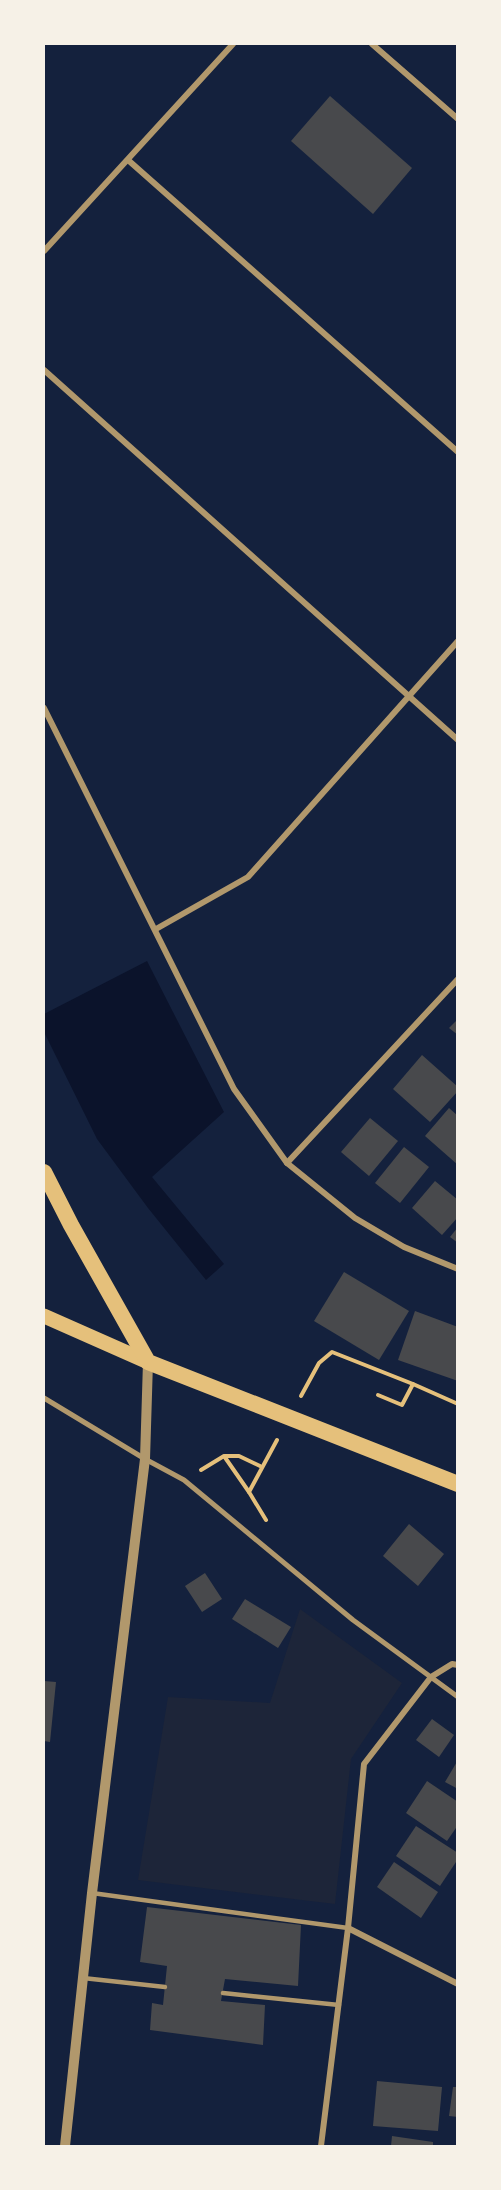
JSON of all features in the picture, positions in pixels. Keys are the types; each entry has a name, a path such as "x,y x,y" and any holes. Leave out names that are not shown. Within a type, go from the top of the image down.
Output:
{"highway":[{"path":"44,1172 148,1362 458,1484"}],"main road":[{"path":"44,1316 148,1362"}],"street":[{"path":"44,251 233,44"},
{"path":"372,44 458,119"},
{"path":"128,160 458,452"},
{"path":"44,370 408,698 458,740"},
{"path":"156,930 248,877 458,641"},
{"path":"44,708 234,1089 287,1163 355,1218 404,1247 458,1269"},
{"path":"287,1163 458,979"},
{"path":"65,2146 92,1893 145,1459 148,1362"},
{"path":"44,1398 184,1480 353,1620 458,1697"},
{"path":"321,2146 348,1928 364,1764 431,1677 452,1664 458,1665"},
{"path":"348,1928 458,1984"}],"lane":[{"path":"92,1893 348,1928"},
{"path":"83,1978 165,1987"},
{"path":"223,1993 339,2005"}],"path":[{"path":"378,1395 402,1405 413,1384"},
{"path":"184,1480 224,1456 239,1455 260,1466"},
{"path":"224,1456 249,1492"}],"shaded area":[{"path":"147,961 224,1112 152,1177 224,1264 206,1280 148,1208 97,1139 44,1032 44,1014"},
{"path":"300,1609 402,1683 351,1759 335,1904 138,1880 168,1697 270,1703"}],"building":[{"path":"330,96 412,168 373,214 291,141"},
{"path":"458,1019 458,1035 449,1028"},
{"path":"422,1055 458,1087 458,1091 430,1122 393,1089"},
{"path":"449,1108 458,1116 458,1165 425,1136"},
{"path":"370,1118 398,1141 369,1176 341,1152"},
{"path":"404,1147 429,1167 400,1203 375,1183"},
{"path":"435,1181 458,1200 458,1217 442,1235 412,1208"},
{"path":"458,1227 458,1243 450,1237"},
{"path":"344,1272 409,1311 379,1360 314,1321"},
{"path":"415,1311 458,1327 458,1381 398,1360"},
{"path":"409,1524 444,1554 418,1586 383,1556"},
{"path":"205,1573 222,1599 202,1612 185,1586"},
{"path":"245,1599 291,1627 278,1648 232,1619"},
{"path":"44,1681 56,1682 50,1742 44,1741"},
{"path":"432,1719 454,1735 439,1757 416,1740"},
{"path":"458,1760 458,1789 445,1782"},
{"path":"427,1781 458,1802 458,1825 447,1841 406,1813"},
{"path":"416,1826 458,1853 458,1859 440,1886 396,1856"},
{"path":"394,1862 438,1892 421,1918 377,1887"},
{"path":"147,1907 301,1925 298,1986 225,1979 221,2001 265,2005 263,2045 150,2030 152,2003 163,2005 167,1966 140,1962"},
{"path":"377,2081 442,2087 438,2131 373,2126"},
{"path":"453,2087 458,2087 458,2117 449,2116"},
{"path":"392,2136 433,2142 433,2146 391,2146"}]}
